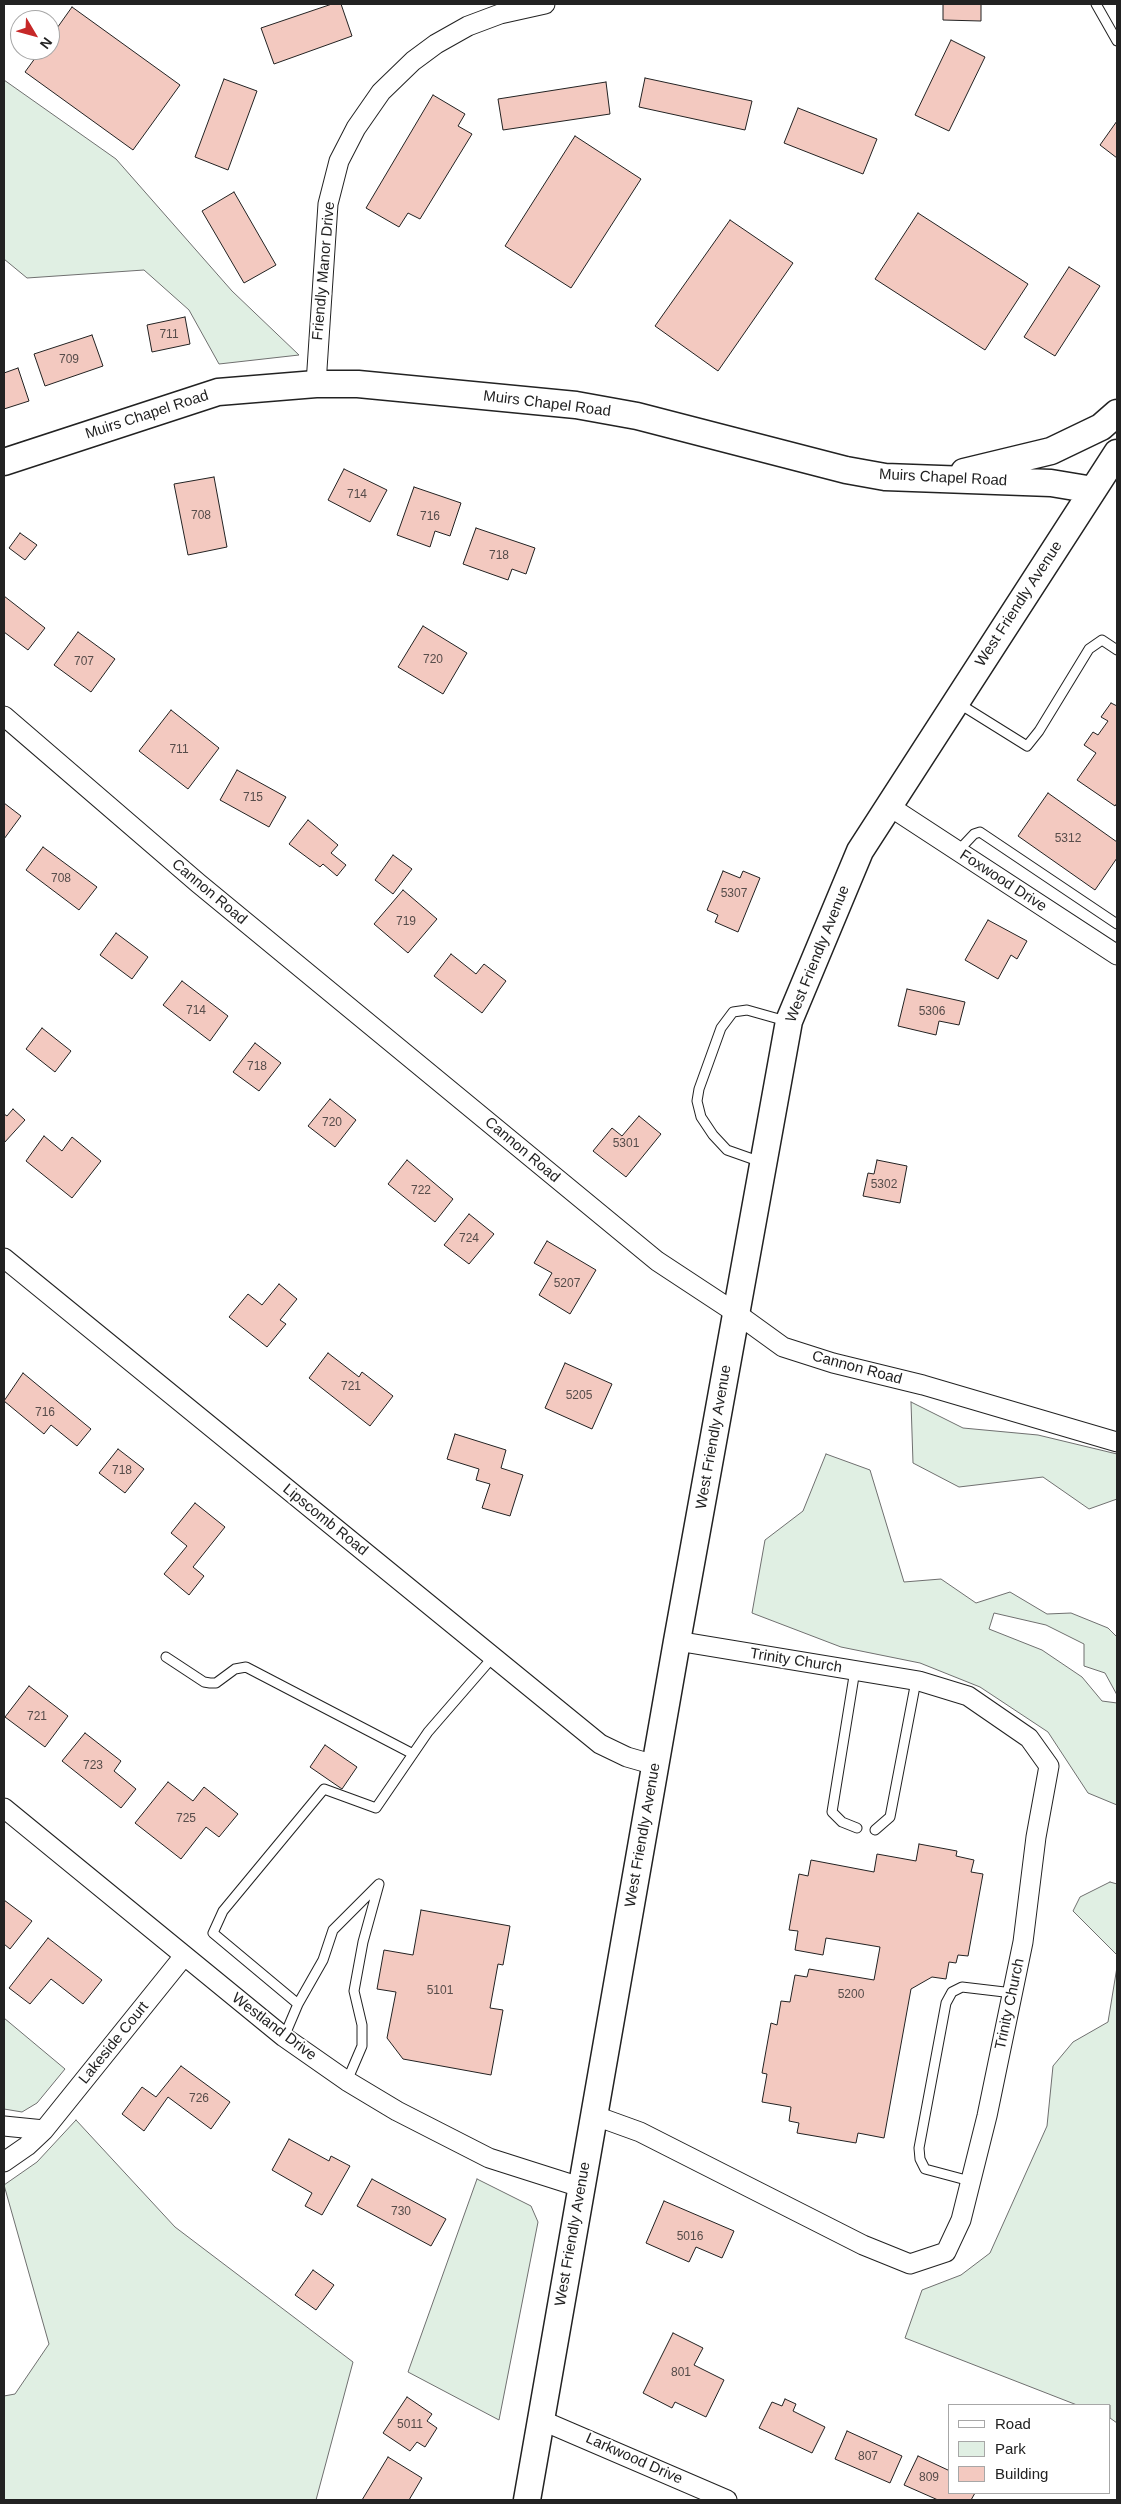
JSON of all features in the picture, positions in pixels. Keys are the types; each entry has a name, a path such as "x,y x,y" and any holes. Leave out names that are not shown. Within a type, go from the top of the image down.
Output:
{"main road":[{"name":"Muirs Chapel Road","path":"4,462 218,392 316,384 358,384 576,405 638,416 702,431 846,470 885,477 1051,483 1093,490"},
{"path":"935,480 1050,451 1101,427 1117,413"},
{"name":"West Friendly Avenue","path":"527,2500 580,2187 789,1021 860,851 1117,453"}],"street":[{"name":"Friendly Manor Drive","path":"316,384 328,204 339,161 356,128 381,92 413,61 436,44 468,26 500,14 545,4"},
{"name":"Cannon Road","path":"4,716 198,883 657,1261 736,1313 783,1347 832,1363 922,1384 1117,1442"},
{"name":"Foxwood Drive","path":"889,806 1117,955"},
{"name":"Lipscomb Road","path":"4,1258 600,1744 627,1757 655,1765"},
{"name":"Trinity Church","path":"593,2116 640,2132 863,2245 910,2264 946,2252 961,2220 987,2116 1023,1942 1036,1837 1049,1766 1029,1738 968,1696 916,1681 677,1641"},
{"name":"Westland Drive","path":"4,1808 284,2037 347,2081 397,2111 489,2158 580,2187"},
{"name":"Lakeside Court","path":"4,2162 27,2146 44,2130 184,1956"},
{"path":"4,2126 44,2130"},
{"name":"Larkwood Drive","path":"541,2420 727,2500"}],"lane":[{"path":"1096,4 1117,41"},
{"path":"956,701 1026,746 1039,731 1090,650 1102,640 1117,650"},
{"path":"958,852 974,834 980,832 1117,924"},
{"path":"764,1163 728,1150 713,1134 702,1117 697,1100 699,1089 722,1028 732,1012 747,1010 789,1021"},
{"path":"166,1657 204,1682 210,1683 216,1683 235,1669 246,1667 413,1754"},
{"path":"298,2004 213,1933 224,1911 324,1789 376,1808 428,1732 493,1657"},
{"path":"855,1670 832,1812 842,1822 857,1828"},
{"path":"875,1830 890,1817 916,1681"},
{"path":"284,2037 298,2004 323,1960 333,1930 380,1884 363,1942 354,1991 362,2026 362,2046 347,2081"},
{"path":"970,2181 925,2169 920,2159 919,2148 946,2003 952,1992 962,1987 1012,1993"}],"green space":[{"path":"4,80 116,159 232,291 299,355 219,364 189,310 144,270 27,278 4,259"},
{"path":"911,1402 963,1428 1038,1435 1117,1454 1117,1499 1089,1509 1043,1477 959,1487 913,1463"},
{"path":"826,1454 870,1470 904,1582 941,1579 976,1603 1010,1592 1047,1614 1071,1613 1108,1628 1117,1637 1117,1695 1105,1673 1084,1666 1084,1644 1046,1625 994,1613 989,1629 1042,1650 1082,1677 1102,1701 1117,1703 1117,1805 1088,1793 1048,1732 980,1687 920,1663 841,1647 752,1613 765,1540 803,1511"},
{"path":"1110,1882 1117,1884 1117,1955 1073,1911 1080,1897"},
{"path":"1117,1967 1117,2423 1111,2419 1111,2404 1074,2404 905,2338 922,2290 961,2275 990,2253 1047,2126 1053,2066 1073,2042 1108,2022"},
{"path":"4,2018 65,2069 37,2103 22,2112 4,2109"},
{"path":"76,2120 175,2227 353,2362 316,2500 4,2500 4,2396 15,2394 49,2344 4,2185 37,2162"},
{"path":"477,2179 531,2206 538,2222 499,2420 408,2372"}],"building":[{"path":"332,4 341,4 352,36 274,64 261,28"},
{"path":"943,4 981,4 981,21 943,20"},
{"path":"72,7 180,85 133,150 25,72 34,60 60,60 60,24"},
{"path":"951,40 985,57 949,131 915,115"},
{"path":"645,78 752,101 745,130 639,107"},
{"path":"224,79 257,91 228,170 195,157"},
{"path":"606,82 610,114 503,130 498,99"},
{"path":"433,95 465,114 458,126 472,134 420,219 408,213 399,227 366,208"},
{"path":"798,108 877,139 863,174 784,143"},
{"path":"1117,121 1117,158 1100,145"},
{"path":"575,136 641,179 571,288 505,246"},
{"path":"234,192 276,265 244,283 202,211"},
{"path":"918,213 1028,284 985,350 875,279"},
{"path":"730,220 793,263 718,371 655,326"},
{"path":"1069,267 1100,286 1055,356 1024,337"},
{"path":"185,317 190,344 152,352 147,325"},
{"path":"92,335 103,366 45,386 34,354"},
{"path":"18,368 29,401 4,409 4,373"},
{"path":"344,469 387,490 370,522 328,500"},
{"path":"214,477 227,547 188,555 174,484"},
{"path":"414,487 461,503 450,536 435,531 430,547 397,535"},
{"path":"476,528 535,548 526,574 512,569 508,580 463,564"},
{"path":"20,533 37,545 25,560 9,548"},
{"path":"4,596 45,628 28,650 4,632"},
{"path":"423,626 467,653 443,694 398,667"},
{"path":"78,632 115,659 91,692 54,665"},
{"path":"1111,703 1117,706 1117,803 1115,806 1077,780 1096,753 1084,745 1093,732 1098,735 1108,721 1101,717"},
{"path":"171,710 219,748 188,789 139,751"},
{"path":"237,770 286,797 269,827 220,800"},
{"path":"1048,793 1117,842 1117,858 1095,890 1018,836"},
{"path":"4,803 21,816 4,839"},
{"path":"308,820 338,845 331,853 346,865 337,876 323,864 320,867 289,844"},
{"path":"43,847 97,887 79,910 26,870"},
{"path":"393,855 412,869 393,894 375,880"},
{"path":"723,871 740,878 743,871 760,878 738,932 715,922 718,915 707,910"},
{"path":"403,890 437,919 408,953 374,924"},
{"path":"988,920 1027,941 1017,959 1011,955 998,979 965,960"},
{"path":"116,933 148,957 132,979 100,955"},
{"path":"451,954 476,974 484,964 506,981 482,1013 434,976"},
{"path":"182,981 228,1016 210,1041 163,1005"},
{"path":"907,989 965,1002 959,1025 939,1021 936,1035 898,1026"},
{"path":"42,1028 71,1051 55,1072 26,1049"},
{"path":"255,1043 281,1063 259,1091 233,1072"},
{"path":"330,1099 356,1120 335,1147 308,1126"},
{"path":"13,1109 25,1120 4,1143 4,1114 7,1116"},
{"path":"639,1116 661,1134 626,1177 593,1151 612,1128 622,1136"},
{"path":"44,1136 62,1151 72,1137 101,1161 72,1198 26,1161"},
{"path":"407,1160 453,1199 435,1222 388,1184"},
{"path":"877,1160 907,1166 900,1203 863,1196 868,1173 874,1174"},
{"path":"469,1214 494,1234 469,1264 444,1245"},
{"path":"547,1241 596,1270 570,1314 539,1295 552,1273 534,1263"},
{"path":"279,1284 297,1299 280,1320 286,1324 267,1347 229,1317 248,1294 262,1305"},
{"path":"328,1353 359,1377 362,1372 393,1396 370,1426 309,1378"},
{"path":"565,1363 612,1384 592,1429 545,1408"},
{"path":"23,1373 91,1429 77,1446 51,1425 44,1434 4,1401"},
{"path":"455,1434 506,1450 501,1468 523,1475 510,1516 482,1508 490,1484 476,1480 479,1469 447,1459"},
{"path":"118,1449 144,1469 125,1493 99,1473"},
{"path":"195,1503 225,1527 193,1567 204,1576 189,1595 164,1574 187,1546 171,1533"},
{"path":"29,1686 68,1716 45,1747 5,1717"},
{"path":"85,1733 121,1761 114,1771 136,1789 121,1808 62,1761"},
{"path":"325,1745 357,1767 342,1789 310,1767"},
{"path":"168,1782 193,1801 204,1787 238,1814 219,1837 206,1827 181,1859 135,1823"},
{"path":"919,1844 957,1851 956,1856 974,1860 971,1872 983,1874 968,1956 958,1955 956,1963 949,1962 946,1979 932,1977 911,1989 884,2138 858,2133 856,2143 797,2133 799,2123 789,2121 791,2107 762,2102 767,2074 762,2073 771,2023 777,2025 781,2001 790,2002 795,1975 807,1977 809,1969 874,1980 880,1947 826,1938 823,1955 795,1950 798,1931 789,1930 799,1874 808,1876 811,1860 874,1872 877,1854 916,1861"},
{"path":"4,1900 32,1921 10,1949 4,1944"},
{"path":"421,1910 510,1926 503,1965 498,1964 490,2008 503,2010 491,2075 403,2059 387,2038 396,1992 377,1989 384,1950 413,1955"},
{"path":"48,1938 102,1980 83,2004 51,1979 30,2004 9,1988"},
{"path":"181,2066 230,2102 211,2129 168,2097 144,2131 122,2114 142,2087 156,2097"},
{"path":"289,2139 329,2161 331,2156 350,2166 322,2215 305,2206 312,2193 272,2170"},
{"path":"372,2179 446,2219 431,2246 357,2206"},
{"path":"664,2201 734,2231 722,2258 696,2247 689,2262 646,2243"},
{"path":"313,2270 334,2285 316,2310 295,2295"},
{"path":"673,2333 703,2348 694,2365 724,2380 706,2417 675,2402 672,2408 643,2393"},
{"path":"407,2397 432,2414 427,2421 437,2428 425,2447 417,2442 410,2451 383,2433"},
{"path":"785,2399 796,2404 793,2411 825,2427 812,2453 759,2428 772,2402 782,2406"},
{"path":"847,2431 902,2456 890,2483 835,2459"},
{"path":"918,2456 948,2470 948,2494 974,2494 971,2500 938,2500 904,2485"},
{"path":"388,2457 422,2478 409,2500 362,2500"}]}
